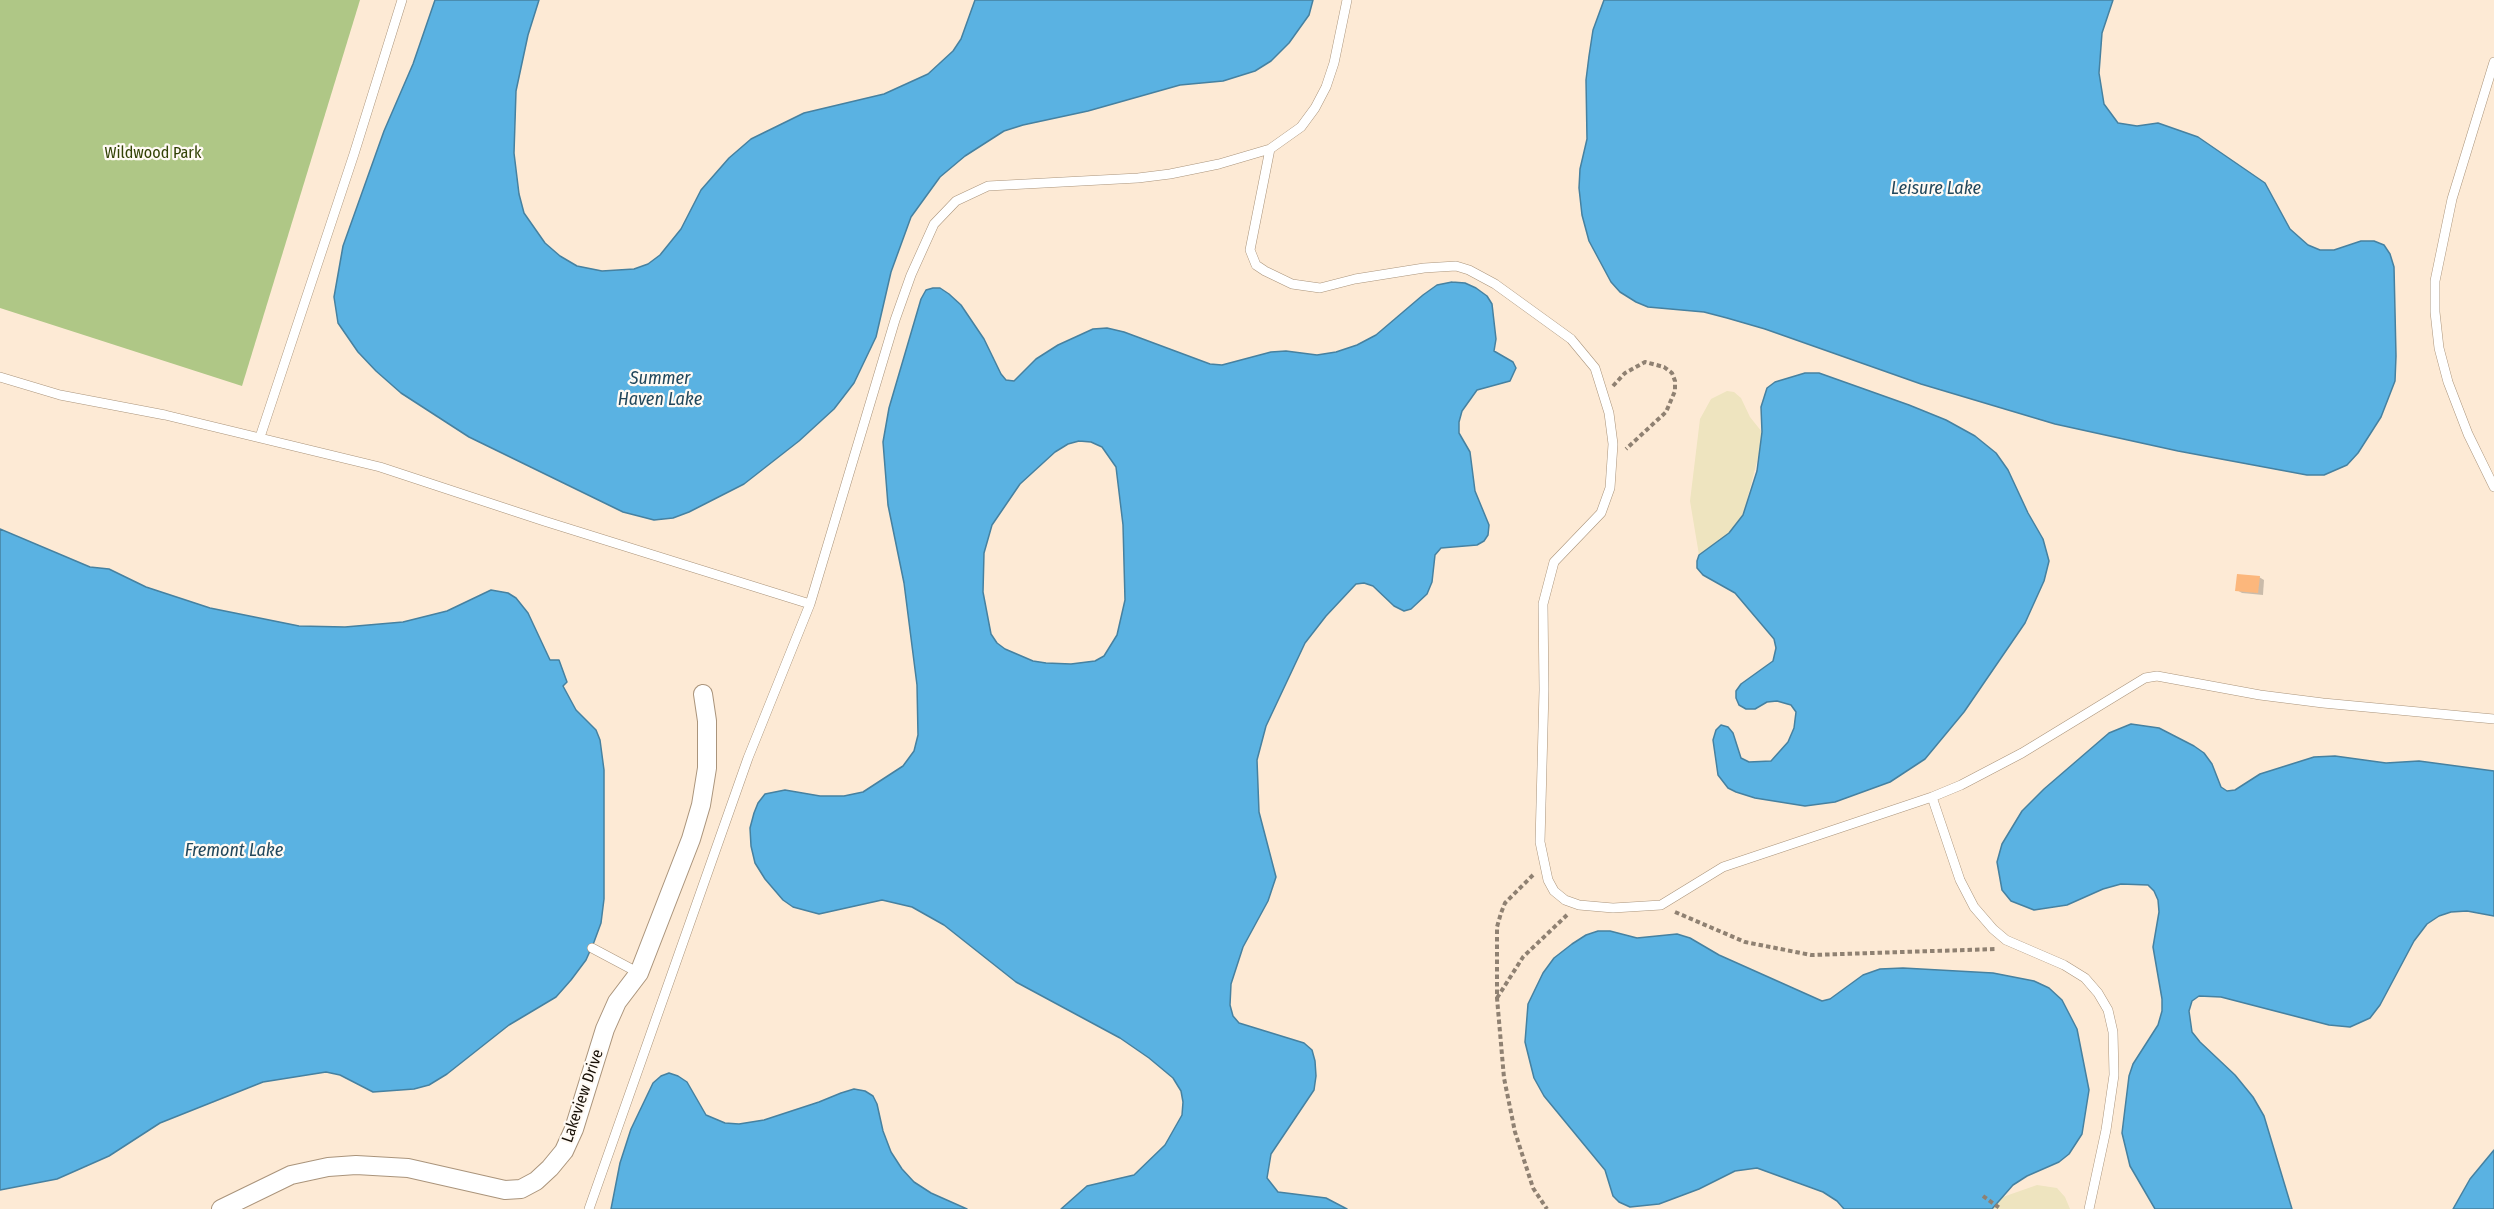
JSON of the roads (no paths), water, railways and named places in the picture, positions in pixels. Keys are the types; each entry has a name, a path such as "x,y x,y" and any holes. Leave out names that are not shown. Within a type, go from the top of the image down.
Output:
{"street":[{"name":"Lakeview Drive","path":"221,1209 291,1175 328,1167 356,1165 408,1168 505,1190 521,1189 536,1182 550,1168 567,1144 574,1129 605,1029 617,1002 639,973 676,880 701,805 707,768 708,743 703,694"}],"lane":[{"path":"260,437 351,165 402,0"},
{"path":"589,1209 748,758 810,604 895,320 924,244 944,212 956,201 988,186 1149,177 1219,164 1270,149 1301,127 1315,108 1326,87 1334,63 1347,0"},
{"path":"2494,62 2444,234 2435,281 2434,312 2439,348 2448,382 2468,434 2494,488"},
{"path":"1270,149 1250,250 1257,264 1264,271 1292,284 1320,288 1355,279 1441,266 1456,266 1496,284 1579,347 1595,368 1604,395 1613,444 1613,466 1603,508 1591,525 1564,549 1554,562 1543,604 1544,690 1540,842 1548,880 1554,891 1565,900 1579,905 1629,908 1660,905 1723,867 1932,797 1961,785 2022,753 2145,678 2157,676 2260,695 2494,719"},
{"path":"0,377 60,395 165,415 380,467 810,604"},
{"path":"1932,797 1960,879 1974,907 1999,936 2019,947 2064,965 2085,978 2105,1003 2112,1023 2114,1075 2110,1108 2089,1209"},
{"path":"592,948 639,973"}],"water":[{"name":"Summer Haven Lake","path":"435,0 539,0 528,35 516,91 514,153 519,194 524,213 545,243 560,256 577,266 602,271 634,269 648,264 660,255 681,229 701,190 729,158 751,139 804,113 884,94 928,74 953,51 961,39 975,0 1313,0 1309,15 1289,43 1271,61 1255,71 1223,81 1180,85 1088,111 1023,125 1004,131 965,156 940,177 911,217 891,272 876,337 854,383 834,409 799,441 744,484 689,512 673,518 654,520 623,512 469,437 401,393 358,352 338,323 334,297 343,246 384,131 413,64"},
{"name":"Leisure Lake","path":"1604,0 2113,0 2102,33 2099,73 2104,104 2118,123 2137,126 2158,123 2198,137 2265,183 2290,229 2308,245 2320,250 2334,250 2361,241 2374,241 2384,245 2390,254 2394,267 2395,381 2381,417 2358,453 2347,465 2324,475 2307,475 2178,451 2055,424 1921,384 1765,329 1704,312 1648,307 1636,302 1620,292 1611,282 1589,241 1582,215 1579,188 1580,169 1587,139 1586,80 1589,56 1593,30"},
{"path":"1452,282 1465,283 1487,296 1492,304 1496,339 1494,351 1513,362 1516,368 1510,381 1477,390 1462,411 1459,422 1459,433 1470,452 1475,491 1489,525 1488,535 1477,545 1441,548 1435,555 1432,582 1427,594 1411,609 1404,611 1394,606 1373,586 1364,583 1356,584 1305,643 1266,726 1257,760 1259,812 1276,877 1268,901 1243,947 1231,984 1230,1005 1233,1016 1239,1023 1304,1043 1312,1050 1315,1061 1314,1090 1271,1154 1267,1178 1278,1192 1326,1198 1347,1209 1061,1209 1087,1186 1134,1175 1165,1145 1182,1115 1181,1091 1173,1078 1120,1038 1016,982 944,925 912,907 882,900 819,914 793,907 783,900 765,879 755,863 751,846 750,828 754,813 765,794 785,790 820,796 844,796 863,792 903,766 914,751 918,735 917,685 904,583 888,505 883,442 889,408 921,299 926,290 933,288 940,288 949,294 961,305 984,339 1001,374 1006,380 1014,381 1036,359 1058,345 1093,329 1107,328 1124,332 1210,364 1222,365 1271,352 1286,351 1317,355 1336,352 1376,335 1437,285","holes":["1079,441 1091,442 1102,447 1116,467 1123,525 1125,600 1117,635 1104,656 1095,661 1071,664 1033,661 1005,649 991,634 983,592 984,553 992,525 1020,484 1055,452 1068,444"]},
{"path":"1805,373 1819,373 1909,405 1946,420 1975,436 1996,453 2008,470 2043,539 2049,561 2044,581 2025,623 1964,712 1925,759 1890,782 1835,802 1805,806 1755,798 1736,792 1728,788 1718,775 1713,740 1716,730 1721,725 1728,727 1733,733 1741,758 1749,762 1771,761 1788,742 1794,728 1796,712 1791,705 1777,701 1767,702 1755,709 1746,709 1739,705 1736,691 1741,684 1773,661 1776,648 1774,639 1735,593 1703,575 1697,568 1697,561 1699,555 1729,533 1743,515 1757,471 1762,432 1761,407 1767,388 1775,382"},
{"name":"Fremont Lake","path":"0,529 90,567 109,569 146,587 210,608 299,626 345,627 403,622 447,611 491,590 508,593 516,598 528,613 550,660 559,660 567,682 563,686 576,710 596,730 600,740 604,770 604,899 601,923 594,942 586,960 571,980 556,997 509,1025 447,1074 429,1085 414,1089 373,1092 340,1075 326,1072 263,1082 160,1123 109,1156 57,1179 0,1190"},
{"path":"2131,724 2159,728 2194,746 2204,753 2212,764 2221,787 2227,791 2235,790 2260,774 2314,757 2335,756 2386,763 2419,761 2494,771 2494,916 2467,911 2451,912 2427,924 2414,941 2380,1005 2370,1018 2350,1027 2329,1025 2221,997 2199,996 2192,1001 2189,1011 2192,1032 2235,1075 2253,1097 2264,1116 2292,1209 2155,1209 2130,1166 2122,1133 2129,1076 2133,1064 2158,1025 2162,1011 2153,947 2159,912 2158,900 2154,891 2148,885 2121,884 2103,889 2067,905 2034,910 2011,901 2002,890 1997,862 2002,844 2022,811 2109,733"},
{"path":"1598,931 1610,931 1637,938 1677,934 1690,938 1719,955 1822,1001 1830,999 1863,975 1880,969 1903,968 1993,973 2034,981 2049,988 2062,1000 2077,1029 2089,1090 2082,1134 2069,1154 2059,1162 2013,1185 1992,1209 1844,1209 1837,1201 1823,1192 1757,1168 1735,1171 1699,1189 1659,1204 1630,1207 1613,1196 1605,1170 1544,1096 1534,1078 1525,1042 1528,1004 1543,973 1554,958 1572,944"},
{"path":"669,1073 687,1082 706,1115 725,1123 739,1124 764,1120 854,1089 865,1091 873,1096 877,1104 891,1152 902,1169 914,1182 931,1193 967,1209 611,1209 620,1163 631,1129 653,1083"},
{"path":"2494,1150 2494,1209 2453,1209 2470,1179"}],"park label":[{"name":"Wildwood Park","path":"153,154"}]}
